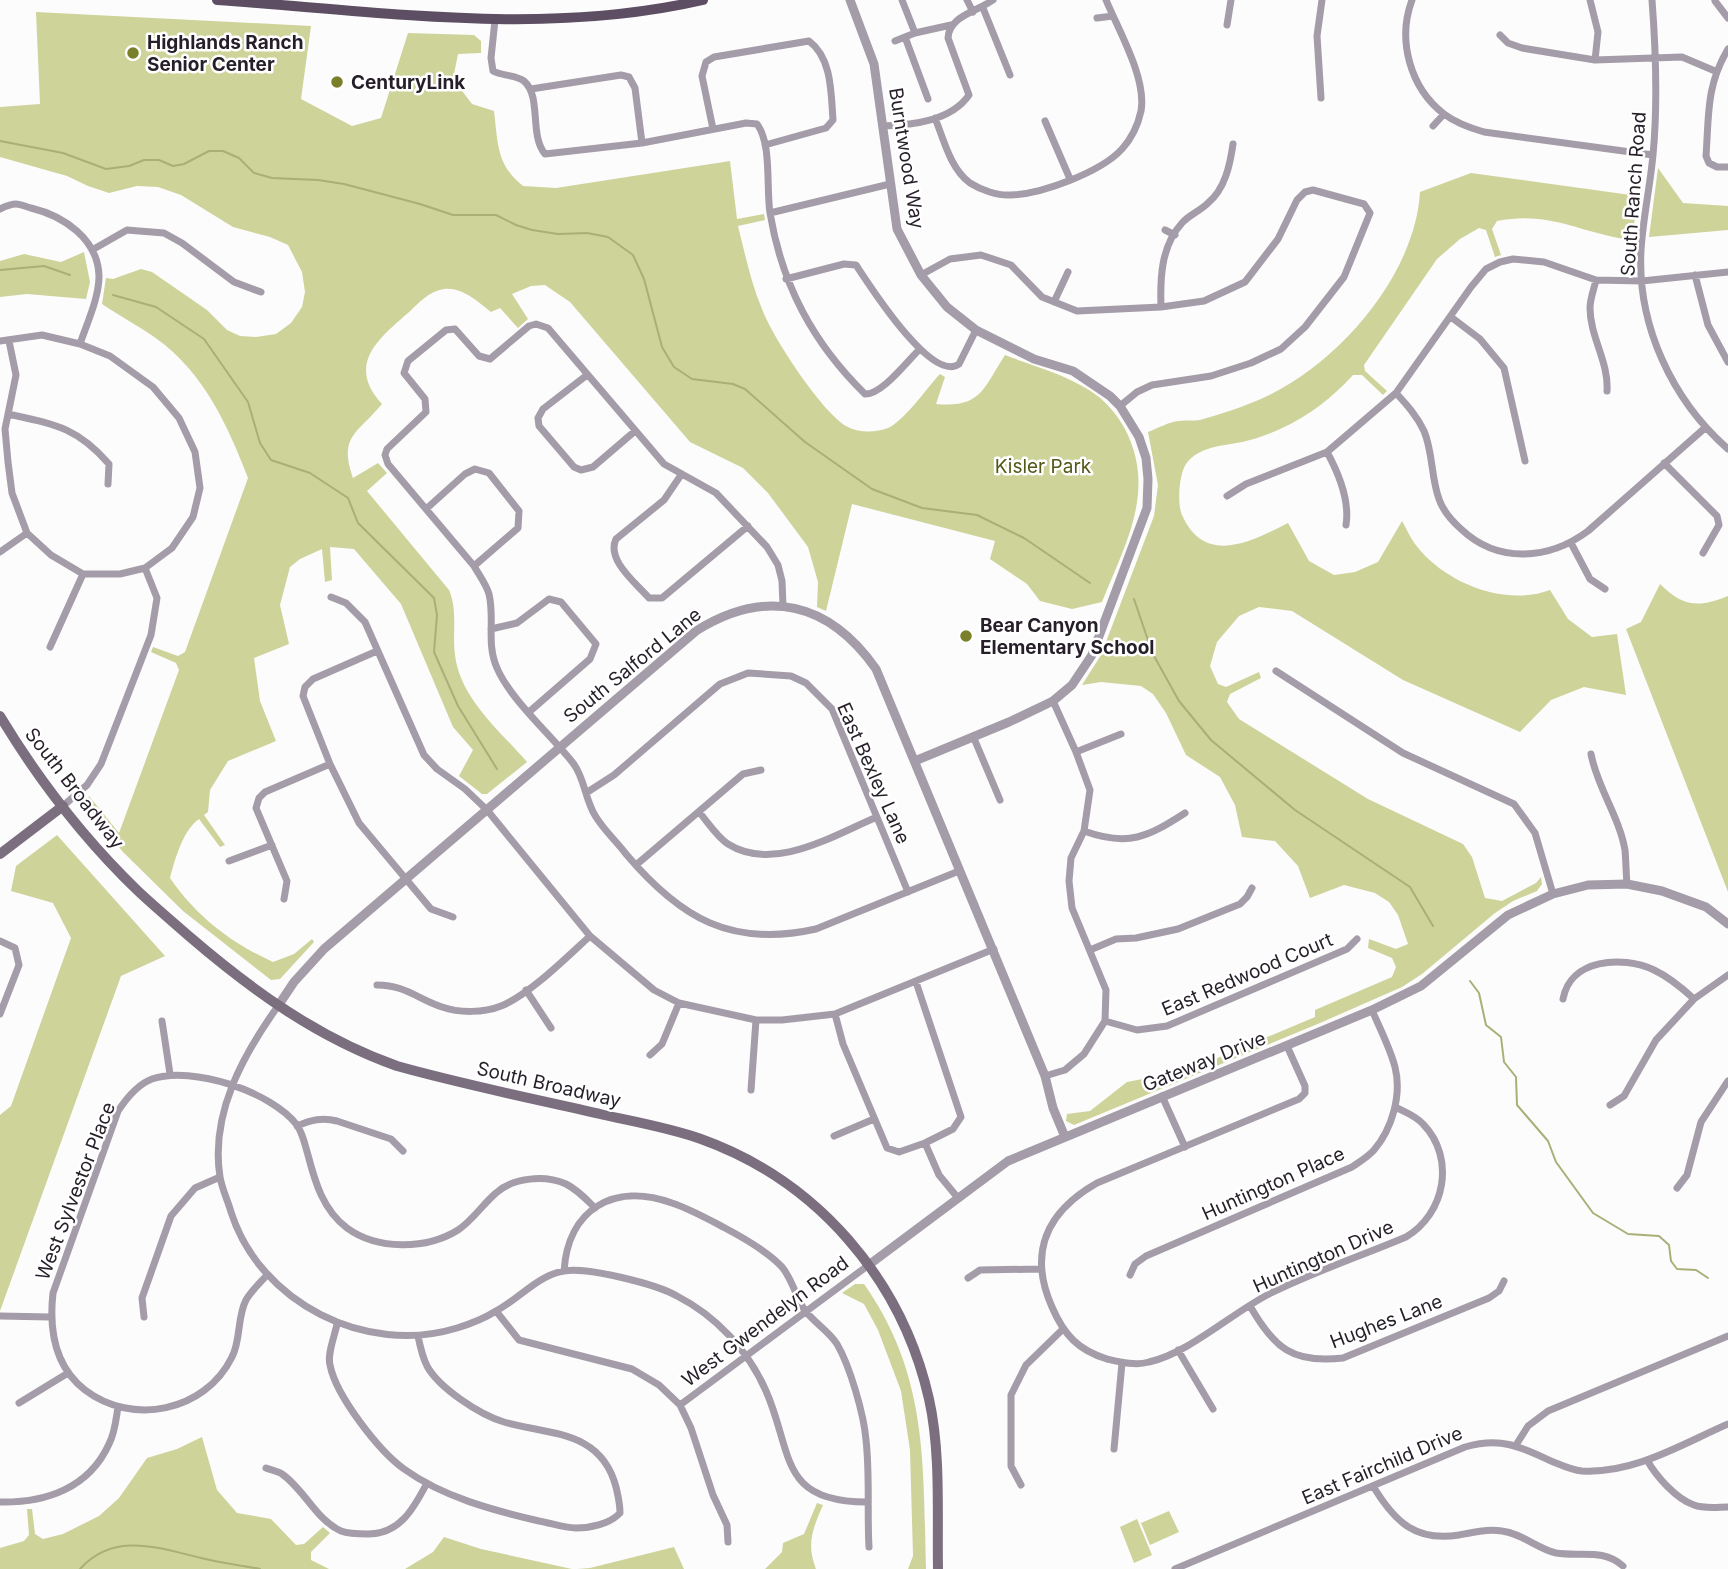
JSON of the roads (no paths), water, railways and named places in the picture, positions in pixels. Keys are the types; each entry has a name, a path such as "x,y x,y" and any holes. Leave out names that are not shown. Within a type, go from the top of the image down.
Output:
{"main road":[{"path":"217,0 495,20 585,18 667,8 703,0"},
{"name":"South Broadway","path":"0,716 63,806 138,892 221,963 278,1006 334,1040 397,1066 648,1124 724,1148 769,1172 835,1225 870,1264 904,1323 919,1364 930,1402 934,1441 938,1569"},
{"path":"0,854 63,806"}],"street":[{"name":"Burntwood Way","path":"850,0 874,64 897,229 921,275 947,307 976,330 1034,359 1073,371 1110,396 1120,406 1139,437 1146,458 1148,479 1147,508 1092,655 1072,685 1053,701 915,761"},
{"path":"902,0 915,33"},
{"path":"967,0 973,12"},
{"path":"883,126 909,125 961,107 969,94 947,38 948,29 955,21 983,8 993,0"},
{"path":"935,118 953,165 965,178 986,191 1009,196 1038,191 1105,163 1122,149 1136,130 1141,110 1137,75 1106,0"},
{"path":"1227,25 1231,0"},
{"path":"1321,98 1317,36 1322,0"},
{"path":"1412,0 1405,38 1409,65 1421,88 1444,114 1462,125 1484,132 1653,155"},
{"path":"1590,0 1598,32 1595,60"},
{"name":"South Ranch Road","path":"1652,0 1656,57 1653,155 1641,251 1642,281 1661,358 1681,396 1728,449"},
{"path":"1715,1 1728,18"},
{"path":"983,8 1010,75"},
{"path":"1097,18 1113,16"},
{"path":"495,20 491,58 493,71 502,76 522,79 531,89 538,146 545,154 642,143 746,123 757,124 762,131 765,145 770,213 786,279 817,339 840,369 865,394 872,394 880,389 920,349"},
{"path":"895,41 915,33 951,25"},
{"path":"1500,35 1508,43 1522,48 1595,60 1682,57 1716,71"},
{"path":"905,37 928,99"},
{"path":"713,129 702,76 706,62 714,57 808,41 819,48 830,78 833,120 826,128 765,145"},
{"path":"1728,49 1716,71 1710,92 1706,156 1709,163 1717,167 1728,167"},
{"path":"531,89 621,75 629,77 635,88 642,143"},
{"path":"1433,126 1444,114"},
{"path":"1045,121 1070,179"},
{"path":"1161,307 1160,272 1167,248 1181,223 1210,202 1221,188 1231,162 1233,144"},
{"path":"959,185 965,178"},
{"path":"770,213 890,184"},
{"path":"921,275 950,259 981,255 1011,265 1042,297 1077,311 1161,307 1204,301 1245,282 1278,239 1297,200 1305,192 1313,190 1364,204 1370,212 1344,277 1305,327 1281,349 1251,363 1211,376 1152,385 1137,391 1120,406"},
{"path":"0,209 15,204 61,219 81,234 92,250 99,272 99,286 80,344"},
{"path":"92,250 127,230 164,233 182,243 234,282 261,292"},
{"path":"1165,230 1175,235"},
{"path":"1227,496 1246,484 1327,453 1396,393 1486,270 1500,262 1513,259 1544,262 1597,280 1642,281 1728,272"},
{"path":"786,279 844,264 856,265 886,311 920,349 945,368 954,368 959,364 976,330"},
{"path":"1055,302 1068,272"},
{"path":"1695,275 1708,325 1728,362"},
{"path":"1597,280 1590,306 1591,319 1608,377 1607,391"},
{"path":"1451,317 1480,339 1504,368 1525,461"},
{"path":"783,606 778,565 767,547 716,493 664,464 548,328 536,324 529,326 490,359 479,356 455,329 446,330 408,361 404,373 425,399 426,412 387,449 385,455 388,464 474,566 489,595 491,652 497,669 575,766 595,815 636,865 675,904 724,929 753,935 791,935 816,929 959,871"},
{"path":"42,335 80,344 110,356 153,387 179,418 195,452 200,488 192,517 172,548 145,568 120,574 83,574 51,555 27,533 4,463 5,429 16,375 4,341 42,335"},
{"path":"587,375 543,410 538,418 539,426 574,467 581,470 593,467 635,431"},
{"path":"1396,393 1411,409 1425,434 1439,501 1447,515 1472,539 1488,548 1516,554 1534,555 1571,543 1706,427"},
{"path":"8,414 61,426 93,445 109,464 108,484"},
{"path":"1327,453 1336,468 1349,510 1346,525"},
{"path":"1664,464 1717,516 1718,525 1703,553"},
{"path":"426,509 465,474 475,469 489,473 519,511 518,528 474,566"},
{"path":"681,475 664,499 616,539 613,547 616,559 649,598 662,598 748,526"},
{"path":"0,552 27,533"},
{"path":"1571,543 1590,579 1605,589"},
{"path":"63,806 87,785 101,764 151,635 157,598 145,568"},
{"path":"50,647 83,574"},
{"path":"331,597 346,603 365,622 424,755 487,810 590,936 654,990 679,1003 756,1020 835,1014 994,949"},
{"path":"491,629 517,623 549,599 561,602 596,645 590,659 529,712"},
{"name":"South Salford Lane","path":"278,1006 294,982 324,949 696,631 733,611 751,607 783,606 807,611 831,622 863,650 876,669 994,949 1045,1076 1053,1108 1065,1137"},
{"path":"376,651 313,679 305,687 303,696 330,764 359,823 431,909 453,917"},
{"path":"1276,671 1403,753 1514,804 1535,833 1553,894"},
{"name":"East Bexley Lane","path":"586,793 614,775 720,684 748,673 791,676 806,683 832,709 908,892"},
{"path":"1045,1076 1065,1070 1084,1054 1105,1021 1106,990 1072,908 1069,881 1071,858 1084,831 1090,790 1053,701"},
{"path":"1076,752 1121,734"},
{"path":"973,736 1000,800"},
{"path":"1591,754 1594,773 1625,848 1627,884"},
{"path":"284,899 287,881 256,808 259,797 330,764"},
{"path":"636,865 743,774 761,770"},
{"path":"699,812 727,844 765,855 794,852 877,817"},
{"path":"1084,831 1107,839 1133,839 1161,829 1185,813"},
{"path":"229,861 272,845"},
{"name":"Gateway Drive","path":"870,1264 1008,1161 1372,1010 1421,986 1508,915 1553,894 1588,886 1627,884 1662,891 1706,906 1728,924"},
{"path":"1090,950 1116,939 1136,938 1178,929 1240,904 1252,888"},
{"path":"377,985 394,985 443,1007 466,1012 500,1007 526,990 590,936"},
{"name":"East Redwood Court","path":"1105,1021 1137,1030 1167,1026 1347,949 1357,939"},
{"path":"0,941 15,948 19,965 0,1014"},
{"path":"1563,999 1566,985 1580,972 1595,964 1618,962 1651,969 1675,982 1694,999"},
{"path":"1610,1105 1624,1096 1657,1040 1694,999 1728,975"},
{"path":"835,1014 843,1044 887,1149 899,1152 925,1143 953,1129 961,1117 916,982"},
{"path":"526,990 551,1028"},
{"path":"650,1055 662,1044 679,1003"},
{"path":"278,1006 255,1040 231,1086 219,1129 220,1177 234,1222 250,1252 267,1275 296,1302 337,1324 361,1331 418,1336 457,1328 496,1311 547,1276 564,1271 582,1270 614,1276 676,1295 715,1320 746,1355 766,1390 775,1413 782,1447 797,1477 812,1491 832,1500 867,1502"},
{"name":"Huntington Place","path":"1130,1275 1135,1264 1146,1256 1352,1167 1372,1152 1384,1136 1395,1107 1395,1069 1372,1010"},
{"path":"751,1090 756,1020"},
{"path":"162,1021 170,1074"},
{"name":"Huntington Drive","path":"1287,1046 1305,1086 1305,1093 1299,1099 1097,1183 1076,1195 1054,1220 1045,1238 1040,1269 1043,1288 1062,1330 1089,1353 1122,1363 1149,1363 1178,1350 1269,1294 1420,1229 1435,1209 1442,1190 1437,1146 1424,1125 1395,1107"},
{"name":"West Sylvestor Place","path":"267,1275 246,1300 233,1356 220,1376 205,1390 184,1402 161,1410 139,1411 118,1407 86,1391 68,1373 54,1348 50,1317 53,1293 118,1111 129,1096 149,1079 170,1074 204,1076 275,1103 297,1126 316,1185 326,1205 347,1228 375,1242 405,1246 440,1238 458,1230 498,1191 510,1184 530,1179 547,1179 566,1184 595,1208"},
{"path":"1676,1188 1688,1175 1701,1122 1728,1081"},
{"path":"1163,1096 1185,1147"},
{"path":"297,1126 311,1120 328,1118 391,1139 404,1151"},
{"path":"834,1136 874,1119"},
{"path":"925,1143 939,1175 958,1198"},
{"path":"144,1317 142,1298 171,1216 195,1188 220,1177"},
{"path":"564,1271 565,1251 571,1233 581,1219 595,1208 618,1197 644,1197 671,1202 741,1236 782,1268 805,1311 836,1342 850,1372 866,1439 869,1547"},
{"name":"West Gwendelyn Road","path":"680,1405 870,1264"},
{"path":"968,1278 980,1270 1040,1269"},
{"name":"Hughes Lane","path":"1250,1306 1266,1334 1285,1349 1304,1358 1334,1360 1343,1359 1489,1298 1499,1290 1504,1281"},
{"path":"496,1311 519,1340 632,1368 659,1384 680,1405 691,1428 713,1496 727,1525 728,1542"},
{"path":"0,1316 50,1317"},
{"path":"337,1324 329,1364 347,1404 379,1447 402,1468 463,1499 515,1515 562,1526 590,1527 614,1520 620,1513 620,1504 611,1469 596,1451 579,1440 501,1422 467,1405 429,1369 422,1356 418,1336"},
{"path":"1021,1485 1011,1466 1011,1395 1026,1364 1062,1330"},
{"path":"1516,1445 1528,1426 1548,1411 1728,1336"},
{"path":"1178,1350 1213,1409"},
{"path":"1114,1449 1122,1363"},
{"path":"19,1403 68,1373"},
{"path":"0,1502 42,1498 69,1490 103,1456 111,1442 118,1407"},
{"name":"East Fairchild Drive","path":"1175,1569 1465,1447 1491,1442 1516,1445 1579,1471 1613,1471 1647,1460 1728,1424"},
{"path":"1647,1460 1655,1475 1695,1506 1728,1507"},
{"path":"266,1468 281,1474 336,1527 342,1531 364,1534 381,1534 398,1525 412,1510 427,1483"},
{"path":"1373,1486 1396,1520 1426,1535 1443,1537 1481,1530 1504,1531 1555,1553 1612,1556 1623,1566"}],"waterway":[{"path":"0,141 63,153 106,169 129,166 144,160 159,160 173,166 184,164 209,151 223,151 239,158 254,173 272,178 344,184 453,215 496,215 532,230 608,237 633,255 644,279 662,347 674,367 692,379 733,384 745,389 805,442 872,489 922,508 977,515 1024,538 1090,583"},
{"path":"0,270 44,266 70,275"},
{"path":"113,295 156,307 204,339 248,402 260,443 271,460 310,473 348,498 358,523 434,598 437,615 434,652 458,706 497,769"},
{"path":"1134,599 1151,649"},
{"path":"1154,656 1179,701 1211,740 1295,810 1410,887 1433,926"},
{"path":"1470,981 1479,993 1486,1025 1501,1037 1504,1062 1516,1077 1517,1105 1548,1141 1556,1162 1593,1213 1628,1234 1659,1236 1669,1245 1671,1261 1677,1269 1696,1270 1708,1278"},
{"path":"80,1569 93,1557 122,1546 153,1547 260,1569"}],"place":[{"name":"Highlands Ranch Senior Center","path":"133,53"},
{"name":"CenturyLink","path":"337,82"},
{"name":"Bear Canyon Elementary School","path":"966,636"}],"park label":[{"name":"Kisler Park","path":"1043,466"}]}
